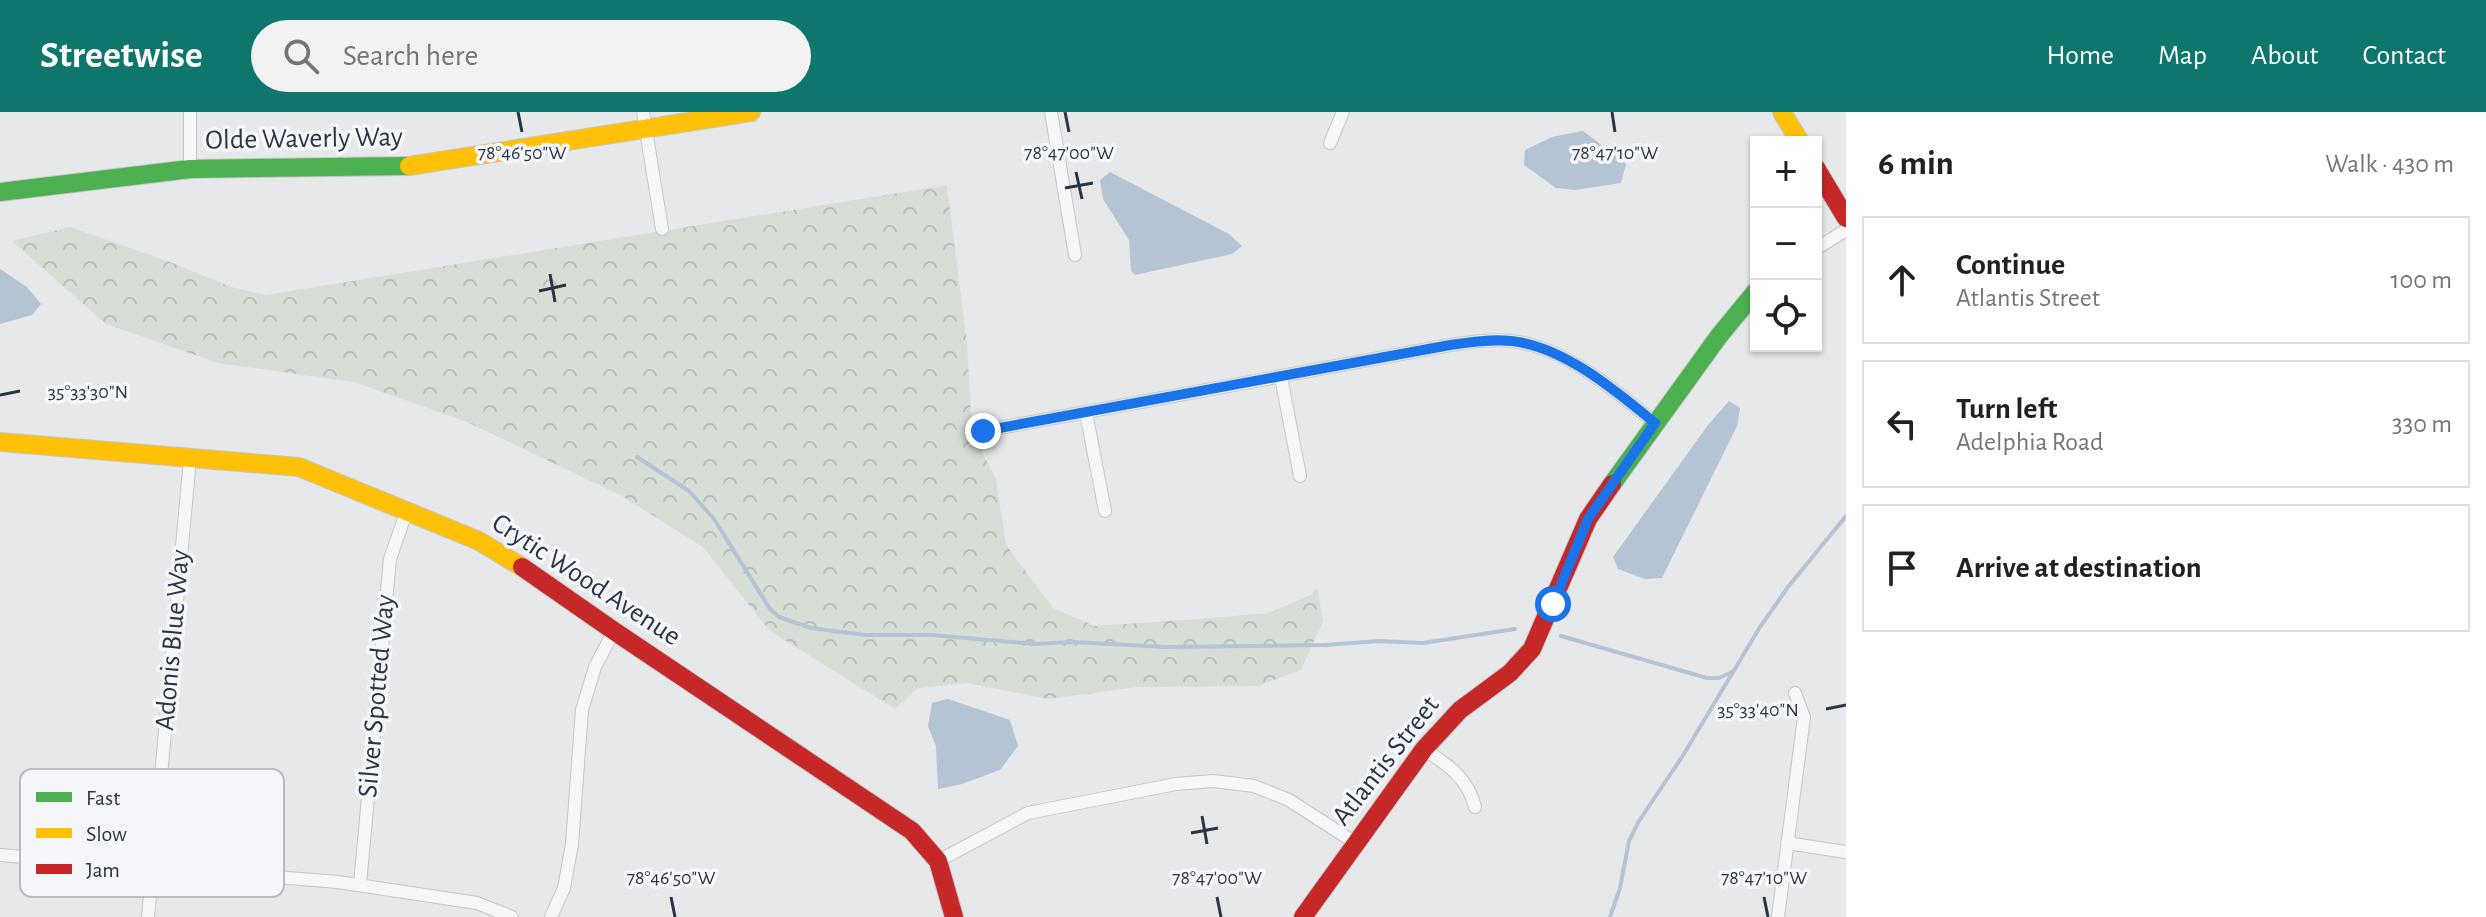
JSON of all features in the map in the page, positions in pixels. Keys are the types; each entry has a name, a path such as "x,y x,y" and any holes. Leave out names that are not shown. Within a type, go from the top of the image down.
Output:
{"street":[{"path":"190,112 190,169"},
{"name":"Olde Waverly Way","path":"0,192 190,169 402,167 644,120 751,112"},
{"path":"1051,112 1075,255"},
{"path":"1330,143 1343,112"},
{"path":"1782,112 1796,136"},
{"path":"644,120 662,229"},
{"path":"1822,178 1846,218"},
{"path":"1822,245 1846,230"},
{"name":"Atlantis Street","path":"1303,917 1424,749 1460,710 1510,673 1532,649 1588,519 1655,423 1750,298"},
{"path":"983,431 1485,341 1513,341 1539,346 1564,356 1655,423"},
{"path":"1281,377 1300,476"},
{"path":"1086,413 1105,511"},
{"name":"Crytic Wood Avenue","path":"0,442 299,467 479,541 528,570 912,831 938,861 954,917"},
{"name":"Adonis Blue Way","path":"161,769 190,459"},
{"name":"Silver Spotted Way","path":"360,884 390,559 407,510"},
{"path":"551,917 564,888 572,844 582,710 595,667 614,631"},
{"path":"1778,917 1804,717 1795,693"},
{"path":"1424,749 1461,777 1471,791 1475,807"},
{"path":"938,861 1028,813 1176,784 1213,781 1254,786 1289,800 1357,844"},
{"path":"1787,843 1846,852"},
{"path":"0,855 20,857"},
{"path":"284,878 360,884 477,903 512,917"},
{"name":"Adonis Blue Way","path":"148,917 150,897"}],"green space":[{"path":"947,185 967,344 972,433 996,479 1006,545 1053,608 1095,626 1268,613 1311,595 1317,588 1323,621 1301,670 1258,686 1138,687 1048,699 967,683 918,688 895,709 770,631 703,547 622,496 467,422 354,382 218,363 106,324 12,241 70,227 231,287 266,295"}],"water":[{"path":"1583,131 1626,164 1621,183 1575,190 1556,188 1524,165 1525,150 1552,137"},
{"path":"1110,172 1229,234 1242,246 1232,254 1135,275 1131,270 1129,240 1103,199 1100,180"},
{"path":"0,269 27,287 41,304 32,315 0,324"},
{"path":"1729,401 1740,408 1737,426 1662,578 1645,579 1618,569 1613,557 1708,425"},
{"path":"948,699 1010,720 1018,746 1000,770 938,789 936,746 928,726 932,703"}],"waterway":[{"path":"637,457 689,491 714,519 770,609 779,617 811,628 865,635 931,635 1035,644 1073,642 1166,647 1325,645 1379,641 1423,643 1515,629"},
{"path":"1610,917 1620,888 1629,841 1639,821 1682,757 1760,627 1846,516"},
{"path":"1561,636 1707,678 1719,678 1732,672"}],"traffic: fast":[{"path":"0,192 190,169 409,166"},
{"path":"1612,484 1750,298"}],"traffic: slow":[{"path":"409,166 751,112"},
{"path":"1782,112 1796,136"},
{"path":"0,442 299,467 479,541 522,567"}],"traffic: jam":[{"path":"1822,178 1846,218"},
{"path":"1303,917 1424,749 1460,710 1510,673 1532,649 1588,519 1612,484"},
{"path":"522,567 912,831 938,861 954,917"}],"route":[{"path":"983,431 1450,345 1513,341 1539,346 1564,356 1655,423 1588,519 1553,604"}]}
